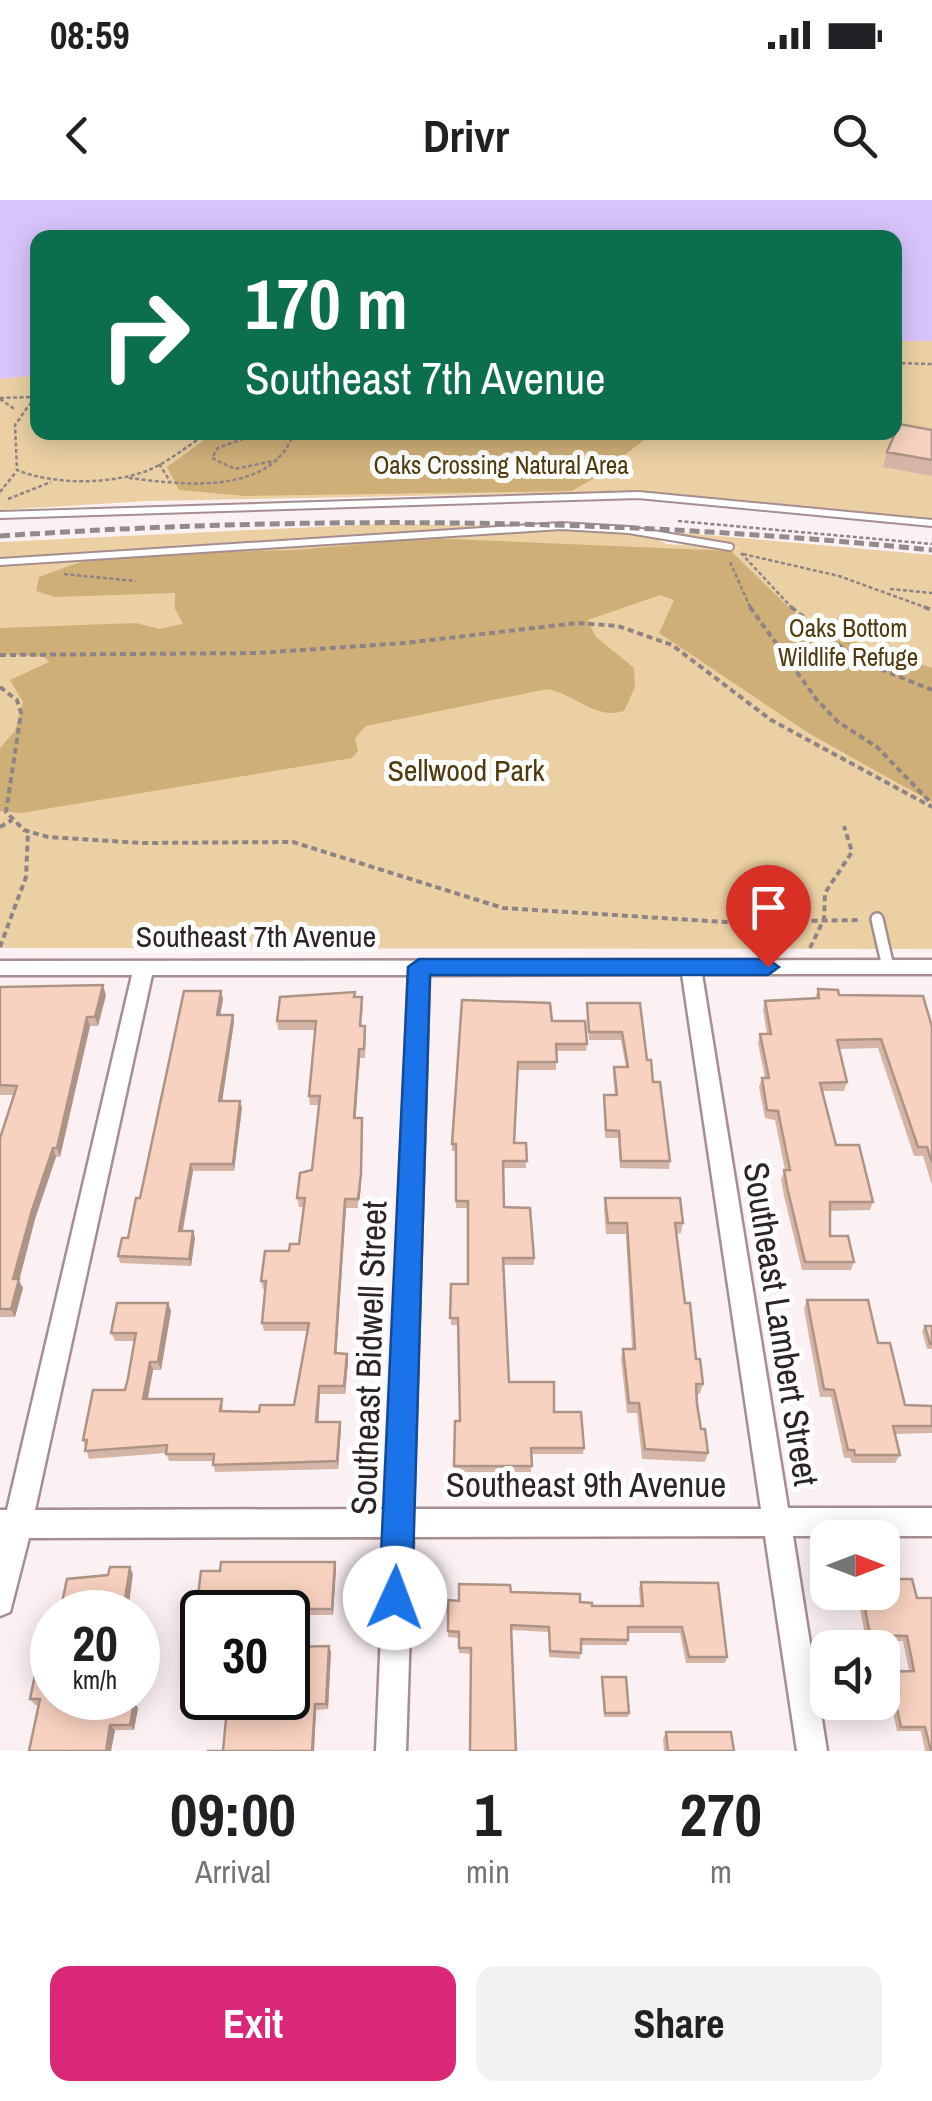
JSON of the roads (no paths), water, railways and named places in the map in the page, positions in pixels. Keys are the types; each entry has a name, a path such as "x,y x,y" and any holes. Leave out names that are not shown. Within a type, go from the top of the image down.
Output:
{"street":[{"name":"Southeast Bidwell Street","path":"390,1751 419,967"},
{"name":"Southeast Lambert Street","path":"691,967 812,1751"},
{"name":"Southeast 7th Avenue","path":"0,968 932,967"},
{"path":"0,1602 9,1524 144,968"},
{"name":"Southeast 9th Avenue","path":"9,1524 932,1522"}],"lane":[{"path":"0,515 638,495 932,523"},
{"path":"0,562 124,550 289,546 570,527 635,529 678,542 730,547"},
{"path":"877,919 888,967"}],"railway":[{"path":"0,536 234,525 466,523 699,531 932,550"}],"park label":[{"name":"Oaks Crossing Natural Area","path":"501,465"},
{"name":"Oaks Bottom Wildlife Refuge","path":"848,642"},
{"name":"Sellwood Park","path":"466,771"}]}
